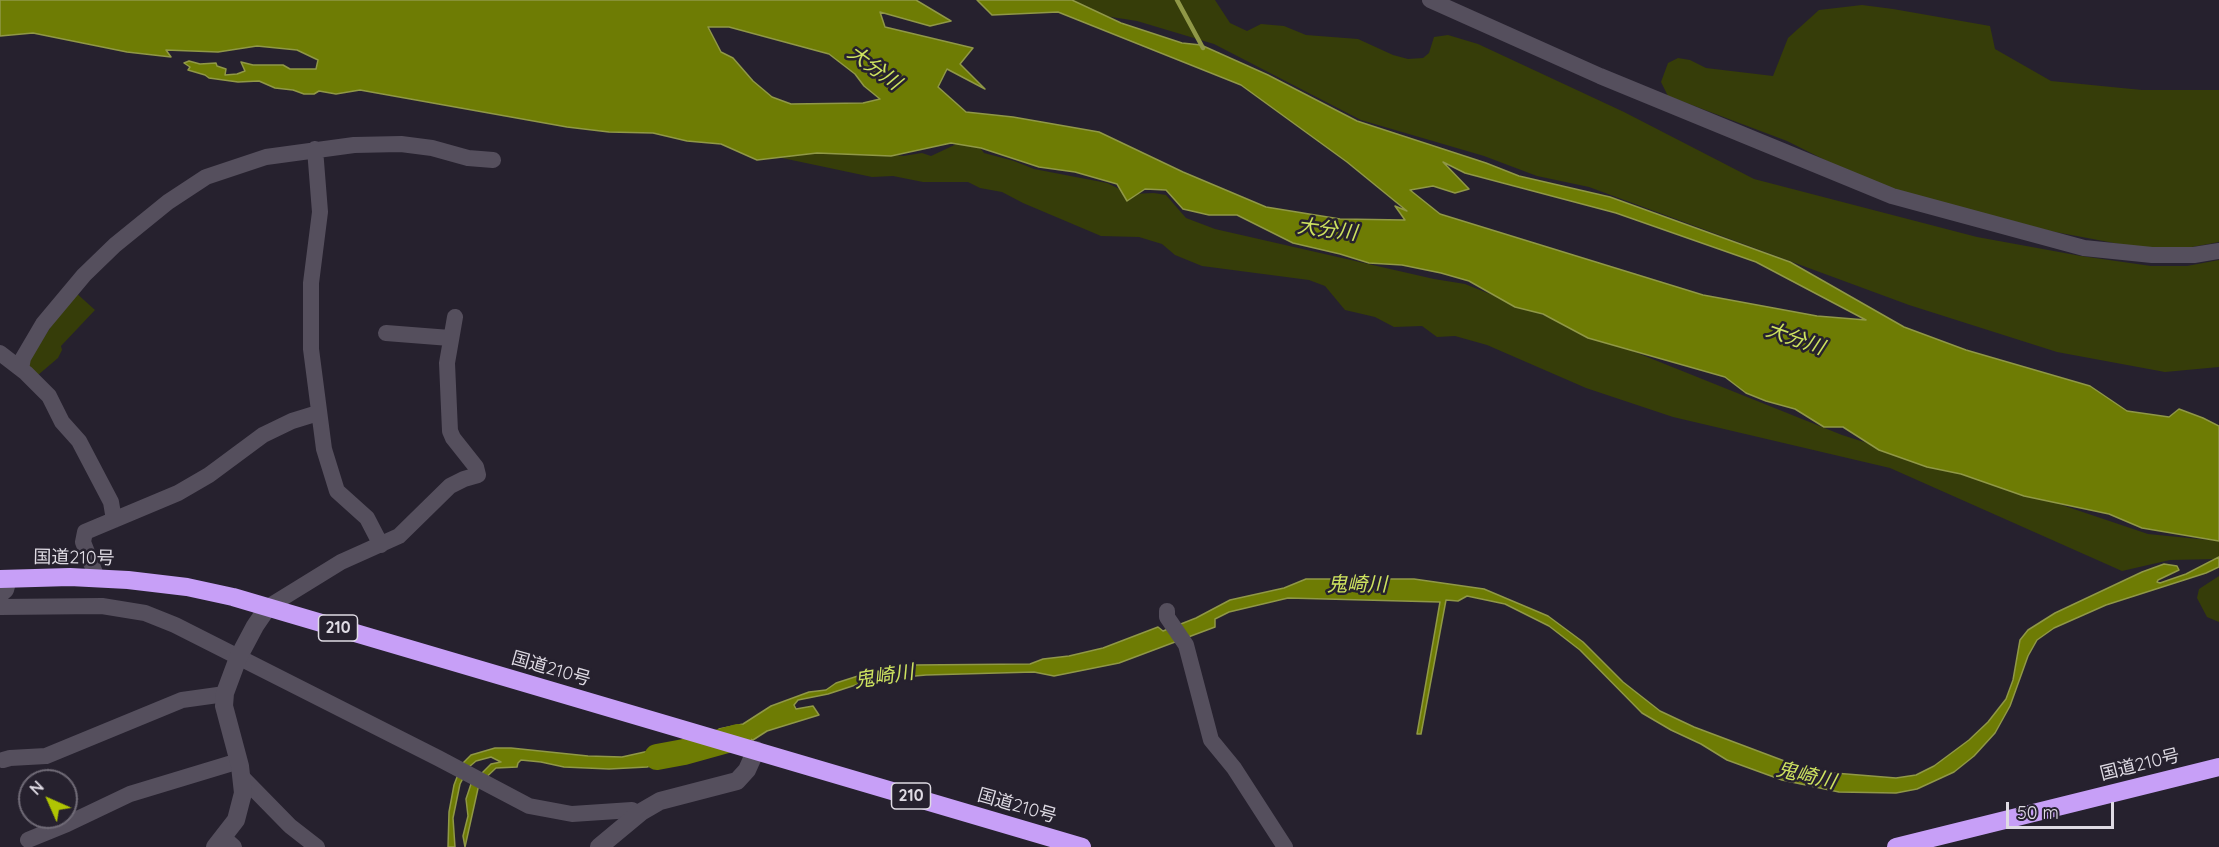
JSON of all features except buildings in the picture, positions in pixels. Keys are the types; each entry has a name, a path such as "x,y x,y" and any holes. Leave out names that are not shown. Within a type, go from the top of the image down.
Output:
{"highway":[{"name":"国道210号","path":"3,584 97,578 187,587 268,607 1082,847"},
{"name":"国道210号","path":"1896,847 1919,844 2219,767"}],"street":[{"path":"1430,0 1610,80 1892,196 2084,248 2152,255 2193,255 2219,250"},
{"path":"21,369 23,358 43,324 84,275 115,245 181,192 206,177 266,157 354,145 401,144 432,148 468,158 493,160"},
{"path":"315,149 320,212 311,283 310,316 318,413 326,460 337,491 368,518 381,545"},
{"path":"224,844 240,813 243,794 241,769 225,713 225,694 238,658 268,607 341,562 403,533 450,486 478,475 476,467 451,434 447,377 450,338 455,317"},
{"path":"386,333 450,338"},
{"path":"0,353 21,369 49,396 62,422 79,441 111,502 114,520"},
{"path":"97,578 83,542 83,535 89,530 191,486 263,435 292,421 318,413"},
{"path":"0,607 63,606 126,609 162,619 529,806 572,814 632,810 638,814"},
{"path":"1167,614 1185,641 1211,740 1234,768 1285,847"},
{"path":"3,760 46,756 183,700 225,694"},
{"path":"598,847 638,814 671,797 737,781 747,770 748,748"},
{"path":"27,840 130,794 241,769"},
{"path":"241,769 290,826 316,847"}],"shaded area":[{"path":"1031,0 1215,0 1230,23 1247,31 1261,24 1284,26 1306,35 1358,39 1393,55 1408,59 1423,58 1429,53 1434,37 1448,35 1478,44 1624,112 1754,179 1977,237 2081,256 2151,266 2187,266 2219,260 2219,367 2165,372 2057,352 1909,305 1589,187 1537,176 1484,156 1361,120 1214,44 1137,21 1086,13"},
{"path":"1862,5 1990,26 1995,49 2051,81 2142,90 2219,90 2219,242 2192,247 2158,249 2130,246 2050,231 1873,184 1787,141 1668,96 1661,82 1668,63 1678,58 1690,60 1706,68 1773,76 1788,38 1819,10"},
{"path":"961,142 977,144 984,153 1034,169 1107,183 1130,194 1166,195 1186,218 1215,229 1465,284 1842,435 1949,467 2148,534 2219,541 2219,557 2217,559 2170,560 2122,571 1890,468 1673,417 1586,388 1487,345 1455,336 1437,337 1422,326 1394,327 1375,317 1345,310 1325,286 1309,280 1202,266 1175,255 1162,244 1139,237 1101,236 1002,192 980,188 968,182 923,182 893,176 872,177 768,155 841,147 903,156 922,153 931,156"},
{"path":"74,291 95,310 61,346 62,350 58,358 38,375 26,365"},
{"path":"2219,576 2219,622 2207,617 2197,598 2199,589"}],"water":[{"name":"大分川","path":"0,0 916,0 951,21 930,26 880,12 885,27 973,48 960,64 985,89 947,69 938,87 966,112 1013,117 1099,132 1183,172 1266,207 1340,219 1405,220 1395,206 1407,211 1347,162 1241,85 1058,12 992,15 977,0 1072,0 1121,23 1182,43 1201,45 1268,75 1357,121 1519,176 1610,197 1790,262 1904,327 1966,350 2090,386 2127,411 2169,417 2179,409 2203,418 2219,426 2219,541 2142,528 2109,514 2024,496 1961,474 1927,467 1879,450 1843,427 1824,427 1795,409 1746,393 1725,377 1588,338 1543,314 1515,307 1469,281 1402,265 1369,263 1293,243 1237,215 1209,215 1183,209 1166,190 1145,189 1127,201 1117,184 1075,172 1039,167 981,148 951,143 891,156 817,153 757,160 721,144 687,141 653,133 609,132 567,127 360,90 336,94 319,91 314,94 304,94 275,88 259,81 238,82 209,78 188,70 190,67 184,63 189,61 200,64 216,63 217,66 226,69 225,75 245,71 241,62 253,65 283,65 290,69 316,69 318,60 297,50 257,46 218,52 166,50 171,57 127,52 33,33 0,36","holes":["708,27 729,27 829,54 855,74 864,86 880,99 863,103 791,104 772,97 753,81 733,58 721,52","1443,162 1465,173 1616,213 1756,262 1866,320 1817,316 1703,295 1440,214 1410,190 1433,186 1455,193 1469,189"]},
{"path":"2219,557 2219,567 2206,573 2106,605 2054,628 2037,640 2028,656 2010,706 1995,733 1974,756 1954,772 1917,789 1896,793 1839,792 1782,780 1727,760 1642,713 1580,650 1549,626 1505,604 1467,596 1458,601 1446,600 1421,734 1417,734 1440,602 1288,598 1229,612 1215,619 1215,627 1119,663 1054,676 1034,672 926,675 871,680 828,694 798,700 794,705 796,709 813,706 819,715 767,731 753,740 719,729 743,724 771,706 809,692 826,690 836,683 883,668 913,665 1030,664 1043,659 1103,648 1158,627 1163,631 1196,618 1230,600 1284,588 1306,579 1414,579 1484,589 1548,616 1583,642 1623,682 1660,711 1694,727 1803,768 1822,772 1896,778 1916,775 1934,766 1969,740 1988,722 2006,699 2013,680 2020,640 2028,630 2055,613 2142,572 2164,564 2177,566 2179,570 2158,580 2157,582 2160,583 2186,574"},
{"path":"676,745 706,754 689,762 662,762 647,767 609,769 564,767 521,760 517,767 496,768 479,784 465,847 463,836 468,816 466,799 471,784 491,764 501,762 491,757 476,761 469,767 460,784 453,818 455,847 448,847 449,812 454,785 462,764 471,755 495,748 511,748 622,757"}],"waterway":[{"path":"1177,0 1203,48"},
{"name":"鬼崎川","path":"657,757 738,737"}]}
